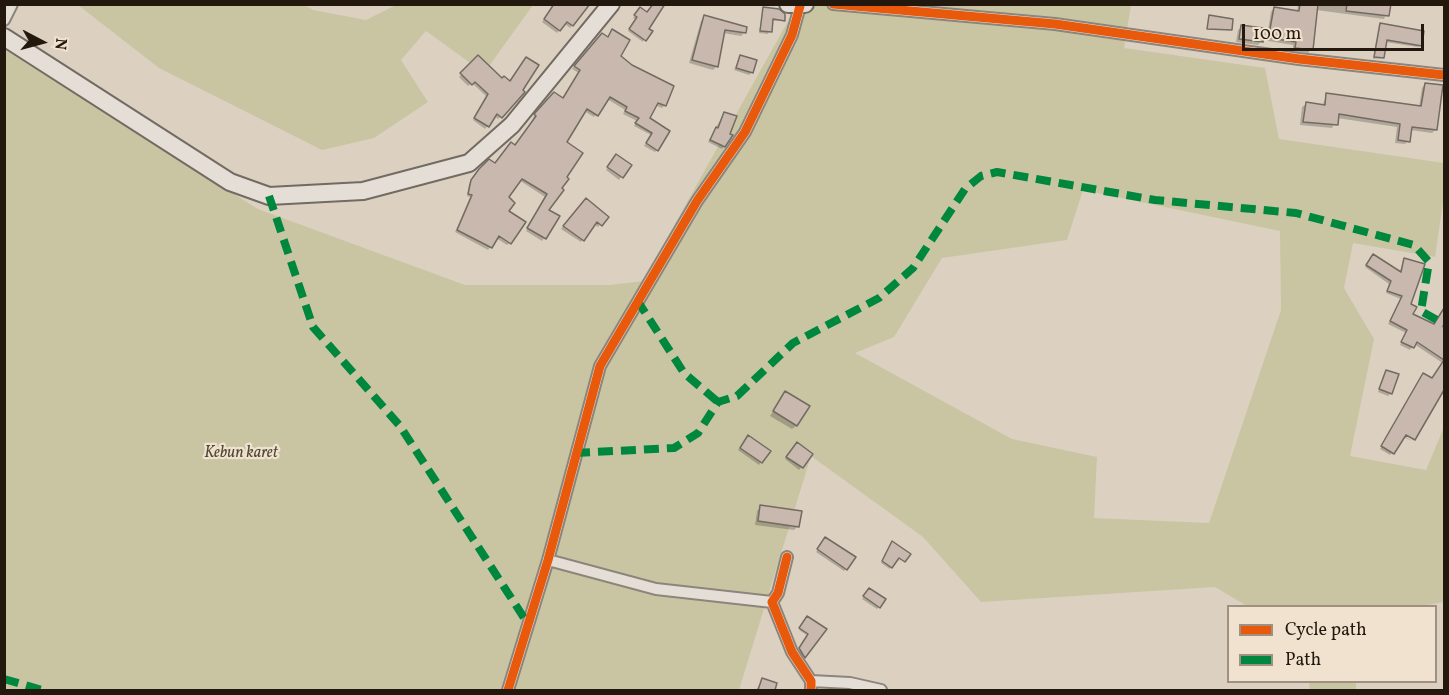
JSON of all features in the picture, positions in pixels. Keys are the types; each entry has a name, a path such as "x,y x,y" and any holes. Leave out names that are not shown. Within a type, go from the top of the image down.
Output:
{"main road":[{"path":"4,37 230,182 269,196 363,191 469,164 512,125 611,4"}],"street":[{"path":"4,21 12,4"},
{"path":"833,4 1055,24 1299,59 1444,75"},
{"path":"508,690 548,560 600,366 685,221 744,132 792,34 798,5"},
{"path":"772,602 778,592 787,557"},
{"path":"548,560 656,589 772,602"},
{"path":"772,602 792,651 811,686 850,683 880,690"}],"green space":[{"path":"78,5 305,5 313,10 366,20 396,5 533,5 484,73 426,31 401,60 428,102 374,138 322,150 159,68"},
{"name":"Kebun karet","path":"797,5 1131,5 1124,48 1265,68 1279,139 1444,163 1444,196 1435,257 1353,243 1344,288 1374,339 1350,456 1426,470 1444,427 1444,602 1428,605 1245,605 1215,587 981,602 923,537 811,456 739,690 5,690 4,49 258,209 465,285 610,285 643,281","holes":["1083,190 1280,231 1281,310 1209,523 1094,518 1097,457 1012,439 855,353 894,337 942,258 1067,240"]},
{"path":"1309,683 1356,683 1356,690 1310,690"}],"building":[{"path":"554,4 590,4 573,26 567,22 560,31 544,19"},
{"path":"653,4 665,4 649,29 653,31 646,41 629,29 640,7 647,12"},
{"path":"1300,4 1318,4 1313,50 1295,48 1296,42 1264,37 1263,42 1239,39 1241,25 1270,29 1274,7 1299,11"},
{"path":"1347,4 1391,4 1389,16 1346,11"},
{"path":"763,7 779,9 785,14 785,21 773,19 772,32 760,31"},
{"path":"704,15 747,27 746,33 725,30 718,67 692,60"},
{"path":"1209,15 1233,19 1232,30 1207,29"},
{"path":"1380,23 1424,31 1422,46 1387,40 1384,58 1374,57"},
{"path":"612,29 630,40 621,56 632,65 674,86 666,106 658,103 650,118 670,131 658,151 646,143 652,133 635,123 639,118 625,111 627,107 610,97 598,116 587,109 567,142 583,153 567,177 569,179 562,188 564,190 549,210 560,216 546,239 527,228 547,194 522,179 509,197 515,203 509,211 526,222 511,244 499,236 492,248 457,230 472,195 468,194 471,180 479,169 489,159 495,163 511,142 515,145 536,116 534,114 554,92 563,98 580,70 574,66 602,33 608,37"},
{"path":"478,55 502,78 504,76 510,81 526,57 539,65 523,90 525,92 502,118 497,114 489,127 474,118 488,94 475,82 472,85 460,73"},
{"path":"740,55 757,60 753,73 736,68"},
{"path":"1425,83 1443,85 1437,130 1412,127 1410,142 1398,140 1400,124 1339,114 1338,125 1303,122 1306,102 1325,105 1326,93 1421,106"},
{"path":"724,112 737,116 730,134 733,135 725,147 710,140"},
{"path":"616,154 632,165 623,178 607,167"},
{"path":"586,198 609,217 602,226 597,222 584,241 563,226"},
{"path":"1373,254 1401,272 1404,258 1425,264 1411,304 1417,307 1413,314 1434,324 1444,308 1444,360 1417,342 1414,348 1401,342 1407,330 1390,321 1402,296 1387,291 1391,281 1366,265"},
{"path":"1444,360 1444,390 1415,440 1406,435 1394,454 1381,446 1423,373 1432,378"},
{"path":"1386,370 1399,374 1392,394 1379,389"},
{"path":"785,391 810,406 797,426 773,411"},
{"path":"748,435 771,451 762,463 740,448"},
{"path":"797,442 813,454 803,468 786,457"},
{"path":"760,505 802,511 799,527 758,521"},
{"path":"825,537 856,557 847,570 817,549"},
{"path":"892,541 911,554 905,562 899,558 892,568 882,561"},
{"path":"869,588 886,599 880,608 863,596"},
{"path":"807,616 827,629 805,658 799,648 808,634 799,628"},
{"path":"762,678 777,683 775,690 758,690"}],"marked path":[{"path":"575,453 674,448 698,433 718,402 737,396 793,343 879,298 913,268 965,189 981,176 997,172 1155,200 1296,213 1414,245 1429,262 1421,311 1444,324"},
{"path":"269,196 313,327 400,426 528,624"},
{"path":"637,300 684,373 718,402"},
{"path":"4,679 42,690"}],"cycle path":[{"path":"833,4 1055,24 1299,59 1444,75"},
{"path":"508,690 548,560 600,366 697,201 745,132 792,35 800,6"},
{"path":"787,557 778,593 772,602 792,652 811,681 811,690"}]}
